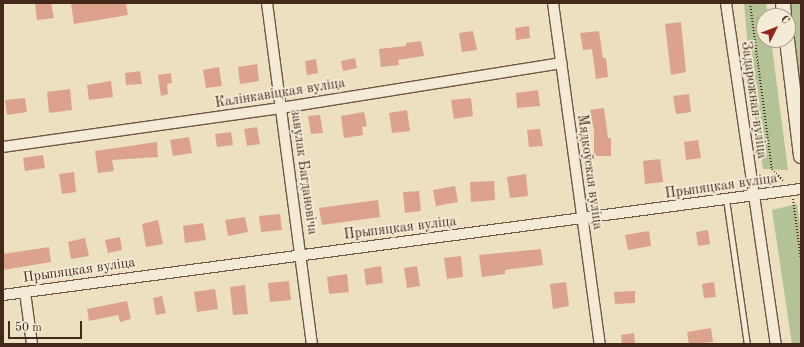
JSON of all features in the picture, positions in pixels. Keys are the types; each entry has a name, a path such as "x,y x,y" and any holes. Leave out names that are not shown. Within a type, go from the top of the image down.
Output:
{"main road":[{"path":"788,48 801,156"}],"street":[{"name":"завулак Багдановіча","path":"267,3 312,344"},
{"name":"Мядкоўская вуліца","path":"553,3 600,344"},
{"name":"Задарожная вуліца","path":"726,3 776,344"},
{"name":"Калінкавіцкая вуліца","path":"3,147 281,108 561,63"},
{"name":"Прыпяцкая вуліца","path":"3,295 796,190"},
{"path":"25,292 32,344"}],"lane":[{"path":"726,199 746,344"}],"path":[{"path":"750,3 772,169 796,190 801,261"}],"green space":[{"path":"744,3 766,3 767,8 756,8 756,48 772,48 788,170 763,169 753,104"},
{"path":"789,3 801,3 801,101 795,48 796,48 796,8 790,8"},
{"path":"797,204 801,231 801,344 792,344 772,210"}],"building":[{"path":"51,3 54,18 37,20 35,4"},
{"path":"71,3 126,3 128,15 74,24"},
{"path":"681,22 686,72 671,75 665,24"},
{"path":"529,26 530,38 516,40 515,28"},
{"path":"473,31 477,50 462,52 459,33"},
{"path":"599,31 603,58 606,58 608,77 596,79 592,49 583,50 580,33"},
{"path":"421,41 424,56 398,60 399,65 381,67 379,49 406,46 406,43"},
{"path":"355,58 357,68 343,71 341,61"},
{"path":"316,59 318,73 307,75 305,61"},
{"path":"257,64 259,81 240,84 238,67"},
{"path":"219,67 222,86 206,88 203,70"},
{"path":"140,71 142,84 126,85 125,73"},
{"path":"171,73 172,83 167,84 168,94 161,96 158,75"},
{"path":"111,81 113,97 89,100 87,85"},
{"path":"70,89 72,110 49,113 47,92"},
{"path":"538,90 540,106 517,108 516,93"},
{"path":"689,94 691,112 676,114 673,96"},
{"path":"25,98 27,112 7,115 5,100"},
{"path":"471,98 473,116 454,119 451,100"},
{"path":"604,108 608,138 611,138 611,156 594,156 594,131 590,110"},
{"path":"407,110 410,131 392,133 389,113"},
{"path":"364,112 367,126 362,127 363,135 344,138 341,116"},
{"path":"320,115 323,133 311,134 308,116"},
{"path":"257,127 260,144 247,146 244,129"},
{"path":"540,129 543,146 529,147 527,130"},
{"path":"231,132 233,145 217,147 215,134"},
{"path":"189,137 192,153 173,156 170,140"},
{"path":"698,140 701,158 686,160 684,142"},
{"path":"157,142 158,157 112,160 114,171 98,173 95,151"},
{"path":"43,155 45,168 25,171 23,158"},
{"path":"660,159 663,182 645,184 643,161"},
{"path":"74,172 76,192 62,194 59,174"},
{"path":"526,174 528,196 510,198 507,177"},
{"path":"494,181 495,200 471,202 470,182"},
{"path":"455,186 458,202 436,206 433,190"},
{"path":"419,191 421,211 405,213 403,192"},
{"path":"378,200 380,217 322,225 319,208"},
{"path":"280,214 282,230 261,232 259,216"},
{"path":"245,217 248,232 228,236 225,220"},
{"path":"158,220 163,244 146,247 142,224"},
{"path":"203,223 206,240 185,243 183,226"},
{"path":"708,230 710,244 698,246 696,232"},
{"path":"649,231 651,246 628,250 625,235"},
{"path":"120,237 122,250 108,253 105,240"},
{"path":"85,238 89,256 71,259 68,242"},
{"path":"49,247 51,262 3,270 3,254"},
{"path":"541,249 543,265 505,270 505,274 482,277 479,255"},
{"path":"461,256 463,277 447,279 444,258"},
{"path":"381,266 383,283 366,285 364,269"},
{"path":"417,266 420,286 407,288 404,268"},
{"path":"347,274 349,292 329,294 327,277"},
{"path":"289,281 291,300 270,302 268,283"},
{"path":"566,282 569,306 553,309 550,284"},
{"path":"714,282 716,297 704,298 702,284"},
{"path":"245,285 248,314 233,315 230,287"},
{"path":"215,289 218,309 197,312 194,292"},
{"path":"635,291 635,303 615,304 614,292"},
{"path":"162,296 166,313 156,315 153,298"},
{"path":"127,301 131,319 120,322 118,315 89,321 87,309"},
{"path":"711,328 713,342 689,344 687,332"},
{"path":"634,333 635,344 622,344 621,335"}]}
